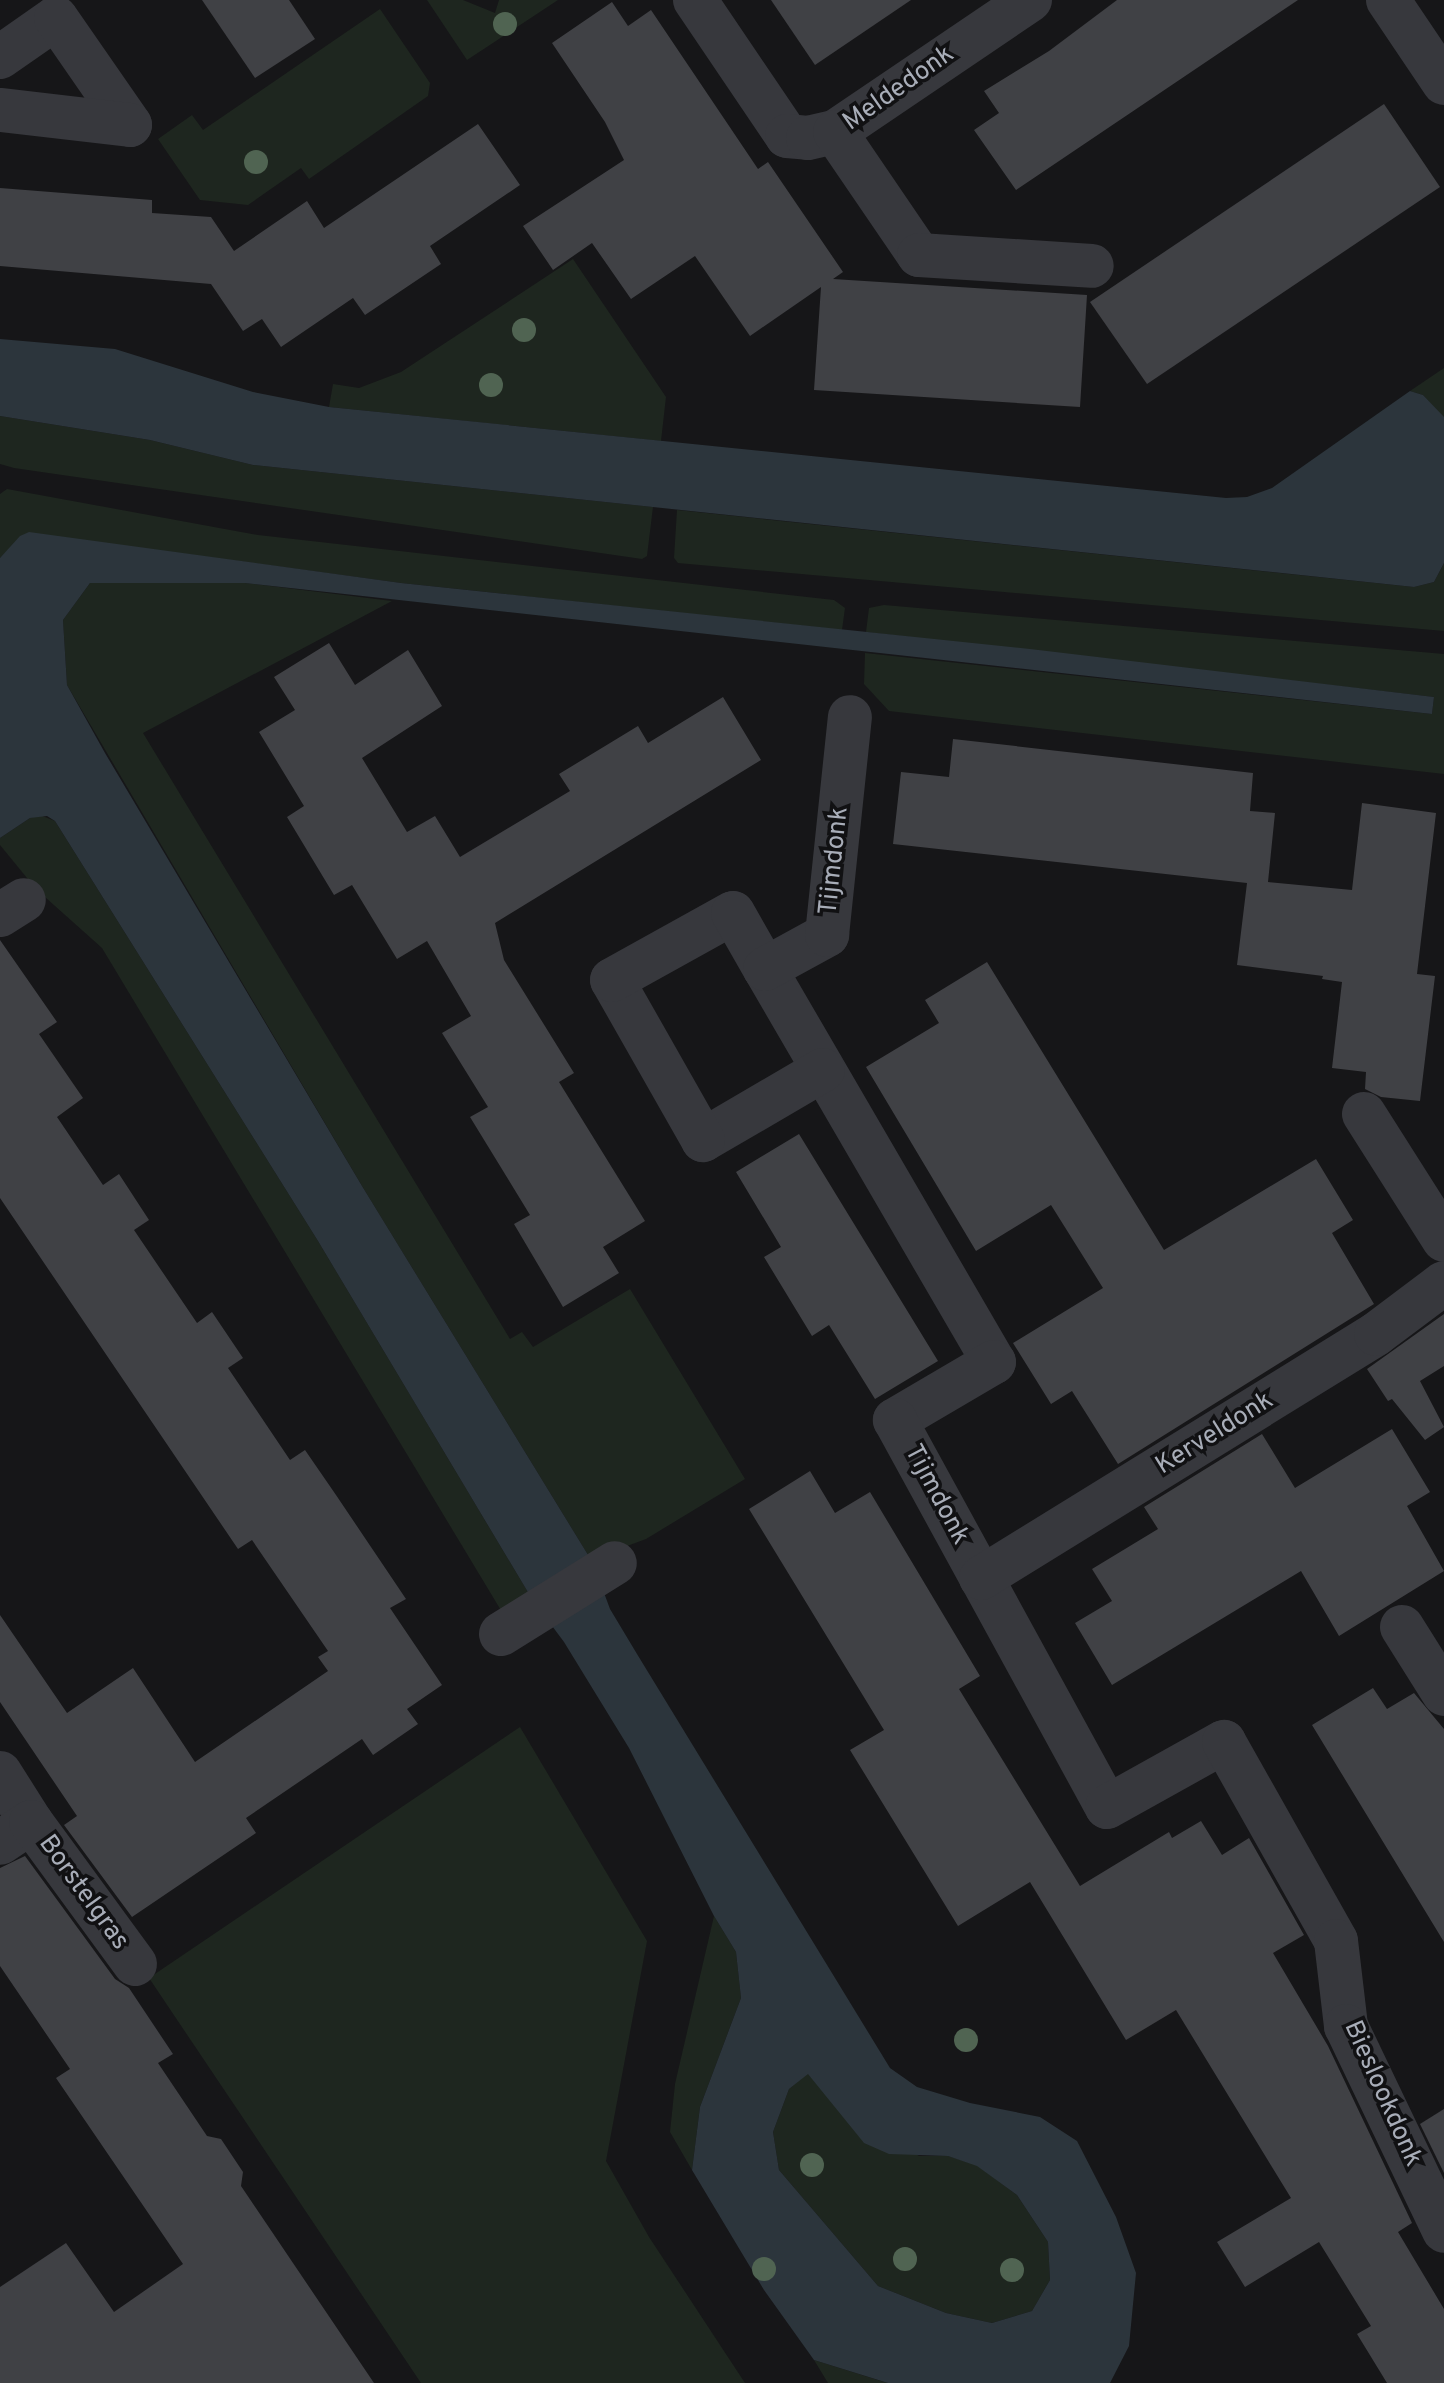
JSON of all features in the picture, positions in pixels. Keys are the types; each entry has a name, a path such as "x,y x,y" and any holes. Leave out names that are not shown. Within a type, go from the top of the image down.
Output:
{"street":[{"path":"695,0 787,136 808,138 835,132"},
{"name":"Meldedonk","path":"1030,0 835,132 919,255 1092,266"},
{"path":"1388,0 1444,83"},
{"path":"0,57 56,18 130,125 0,110"},
{"name":"Tijmdonk","path":"765,969 827,935 850,717"},
{"name":"Tijmdonk","path":"823,1070 703,1140 612,980 733,913 994,1362 895,1420 1107,1807 1224,1742"},
{"path":"1364,1114 1444,1240"},
{"name":"Kerveldonk","path":"981,1578 1376,1334 1444,1283"},
{"path":"501,1634 615,1563"},
{"path":"1402,1627 1444,1694"},
{"name":"Bieslookdonk","path":"1224,1742 1336,1941 1346,2026 1444,2231"},
{"name":"Borstelgras","path":"0,1773 15,1833 135,1964"}],"shaded area":[{"path":"427,0 463,0 495,13 499,0 558,0 467,60"},
{"path":"380,9 430,83 428,96 309,179 301,168 248,205 200,200 158,139 192,115 203,130"},
{"path":"573,259 666,397 661,441 329,407 333,384 359,388 401,372"},
{"path":"0,339 115,349 253,392 329,407 1226,498 1247,497 1272,488 1410,391 1423,395 1444,417 1444,563 1434,582 1414,587 253,465 150,440 0,416"},
{"path":"1444,368 1444,419 1423,395 1410,391"},
{"path":"0,416 150,440 253,465 653,507 647,556 642,559 14,468 0,464"},
{"path":"7,489 258,535 834,600 845,608 842,630 401,583 29,533 0,558 0,494"},
{"path":"677,510 1414,587 1434,582 1444,563 1444,631 678,563 674,558"},
{"path":"29,532 401,583 1030,649 1434,697 1432,714 245,583 90,583 63,620 67,685 105,753 362,1186 593,1563 610,1609 890,2068 917,2087 970,2103 1040,2117 1077,2141 1116,2217 1136,2273 1129,2346 1110,2383 888,2383 814,2360 764,2290 692,2170 700,2107 741,1998 736,1952 714,1916 629,1748 564,1642 532,1599 318,1241 55,821 47,816 30,818 0,838 0,558 20,536","holes":["808,2074 864,2143 889,2154 948,2156 977,2166 1017,2195 1048,2242 1050,2280 1032,2311 992,2323 946,2313 878,2286 779,2170 773,2132 789,2089"]},
{"path":"90,583 245,583 392,601 143,733 510,1339 522,1332 533,1347 630,1289 745,1479 646,1539 611,1552 593,1563 362,1186 67,685 63,620"},
{"path":"884,605 1444,654 1444,774 889,711 864,684 865,653 1432,714 1434,697 866,632 869,608"},
{"path":"40,815 55,821 318,1241 532,1599 505,1617 102,948 36,889 0,845 0,838"},
{"path":"520,1727 647,1941 606,2161 649,2237 745,2383 421,2383 149,1978"},
{"path":"714,1916 736,1952 741,1998 700,2107 692,2170 670,2132 675,2084"},
{"path":"808,2073 823,2091 919,2156 948,2156 977,2165 1017,2195 1048,2242 1050,2280 1032,2311 992,2323 946,2313 878,2286 779,2170 773,2132 789,2089"},
{"path":"814,2360 881,2381 888,2383 828,2383"}],"building":[{"path":"202,0 289,0 315,39 255,78"},
{"path":"771,0 911,0 815,65"},
{"path":"1117,0 1298,0 1016,190 974,130 999,113 984,91 1049,51"},
{"path":"612,2 628,26 651,10 758,169 768,162 843,272 833,279 1087,295 1080,407 814,390 821,287 750,336 695,256 631,299 592,243 553,270 523,226 624,160 605,122 552,43"},
{"path":"1384,104 1440,187 1147,384 1090,302"},
{"path":"478,124 520,185 430,246 441,264 365,315 353,298 281,347 262,319 243,331 211,284 0,266 0,188 152,200 152,213 211,217 234,251 307,201 324,228"},
{"path":"329,643 355,685 408,650 442,706 362,758 407,832 435,816 460,857 570,791 559,774 638,726 648,743 723,697 761,760 495,923 504,960 574,1073 559,1082 645,1221 603,1247 619,1273 563,1307 514,1224 530,1215 470,1117 488,1107 442,1033 471,1016 427,941 397,959 352,885 334,895 287,817 304,806 259,732 295,710 274,677"},
{"path":"953,739 1253,773 1250,811 1275,813 1268,882 1352,890 1362,803 1436,813 1417,974 1435,976 1420,1101 1381,1097 1365,1089 1366,1072 1332,1068 1342,982 1322,979 1323,976 1237,965 1247,883 893,844 901,772 949,777"},
{"path":"0,940 57,1022 39,1034 83,1098 57,1117 103,1185 119,1174 149,1220 134,1230 197,1323 212,1312 243,1358 228,1368 290,1460 305,1450 336,1495 406,1599 390,1608 442,1685 407,1709 418,1724 373,1755 362,1739 246,1818 256,1833 132,1917 64,1825 77,1816 0,1702 0,1615 67,1713 133,1668 195,1762 328,1671 318,1657 328,1651 252,1540 238,1549 0,1198"},
{"path":"987,962 1164,1250 1316,1159 1353,1220 1332,1233 1374,1304 1118,1464 1072,1391 1051,1404 1013,1343 1103,1288 1051,1205 976,1251 866,1067 939,1023 925,1000"},
{"path":"799,1134 938,1361 875,1399 829,1325 812,1336 764,1257 781,1247 736,1172"},
{"path":"1444,1314 1444,1366 1420,1381 1444,1427 1425,1440 1392,1399 1388,1401 1367,1369"},
{"path":"1392,1429 1430,1492 1407,1506 1444,1571 1339,1636 1301,1571 1112,1685 1075,1623 1112,1601 1092,1569 1158,1529 1144,1507 1262,1434 1295,1488"},
{"path":"810,1471 835,1513 870,1492 980,1676 959,1689 1080,1886 1169,1832 1172,1838 1201,1821 1222,1855 1249,1838 1304,1935 1273,1953 1328,2046 1412,2223 1398,2232 1444,2309 1444,2383 1387,2383 1357,2334 1371,2326 1319,2242 1245,2287 1217,2242 1291,2198 1176,2010 1126,2040 1030,1882 958,1926 850,1750 884,1730 749,1509"},
{"path":"1373,1688 1387,1709 1414,1693 1444,1729 1444,1942 1312,1725"},
{"path":"25,1856 115,1979 129,1988 173,2054 158,2063 207,2136 221,2139 243,2172 241,2186 374,2383 0,2383 0,2287 66,2243 114,2312 183,2264 56,2078 70,2069 0,1966 0,1868"},
{"path":"1444,2109 1444,2173 1420,2124"}]}
